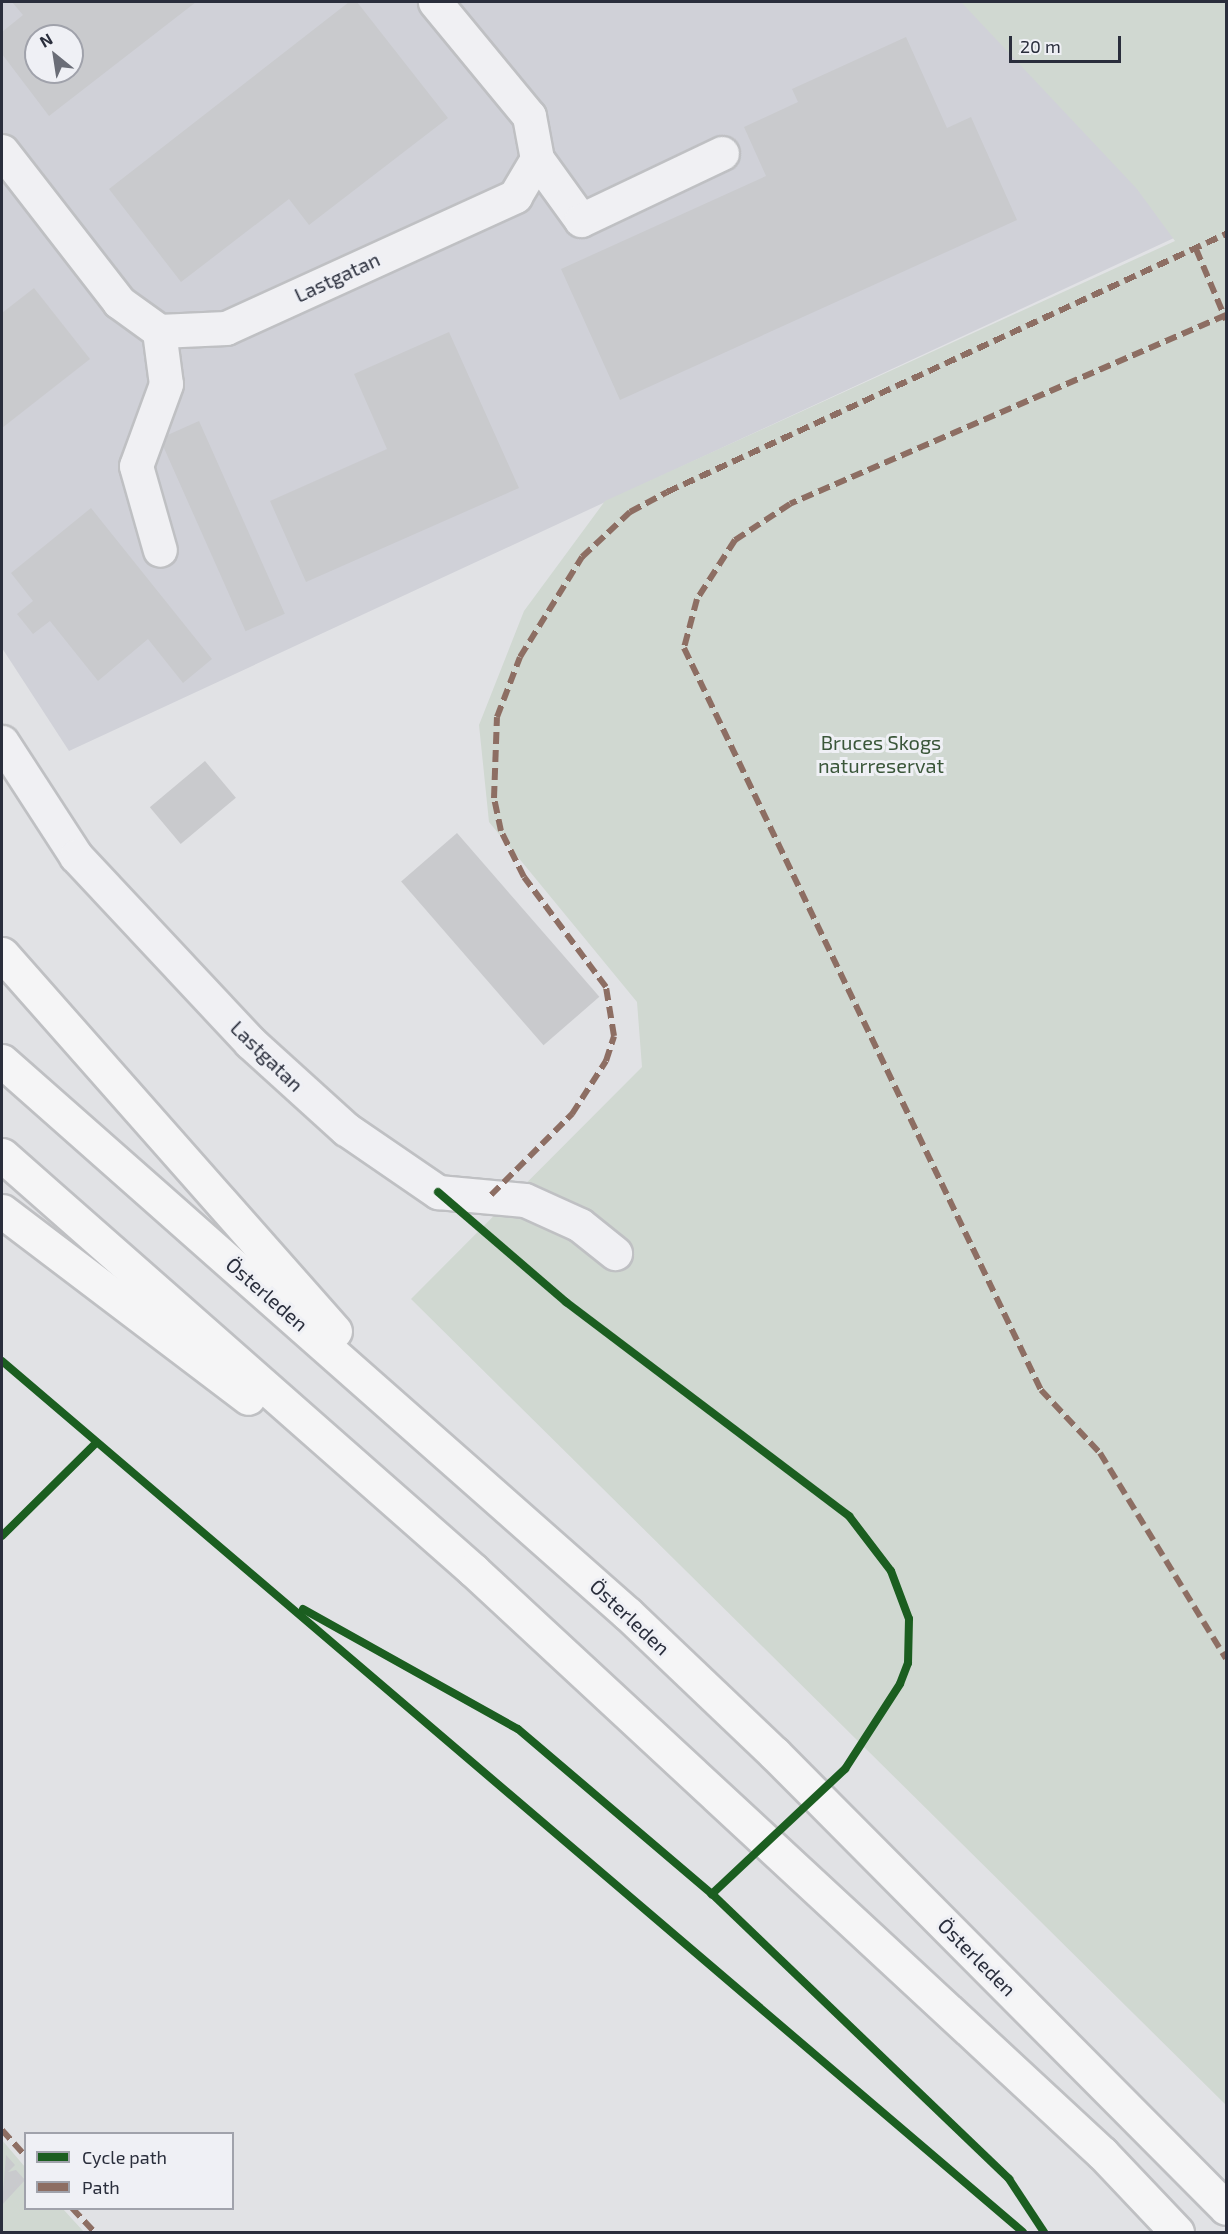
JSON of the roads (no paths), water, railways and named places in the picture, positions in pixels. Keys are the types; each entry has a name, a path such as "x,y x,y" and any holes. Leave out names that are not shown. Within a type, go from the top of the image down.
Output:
{"main road":[{"path":"2,954 427,1436"},
{"name":"Österleden","path":"2,1060 427,1436 774,1752 1227,2208"},
{"path":"2,1155 473,1570 1093,2145 1177,2232"},
{"path":"2,1211 473,1570"}],"street":[{"path":"435,2 529,116 537,159 581,220 722,153"},
{"path":"2,151 119,302 159,331 166,384 136,466 160,550"},
{"name":"Lastgatan","path":"159,331 226,328 515,196 537,159"},
{"name":"Lastgatan","path":"2,742 76,856 250,1042 346,1129 438,1192 525,1200 580,1225 615,1253"}],"park label":[{"name":"Bruces Skogs naturreservat","path":"881,754"}]}
